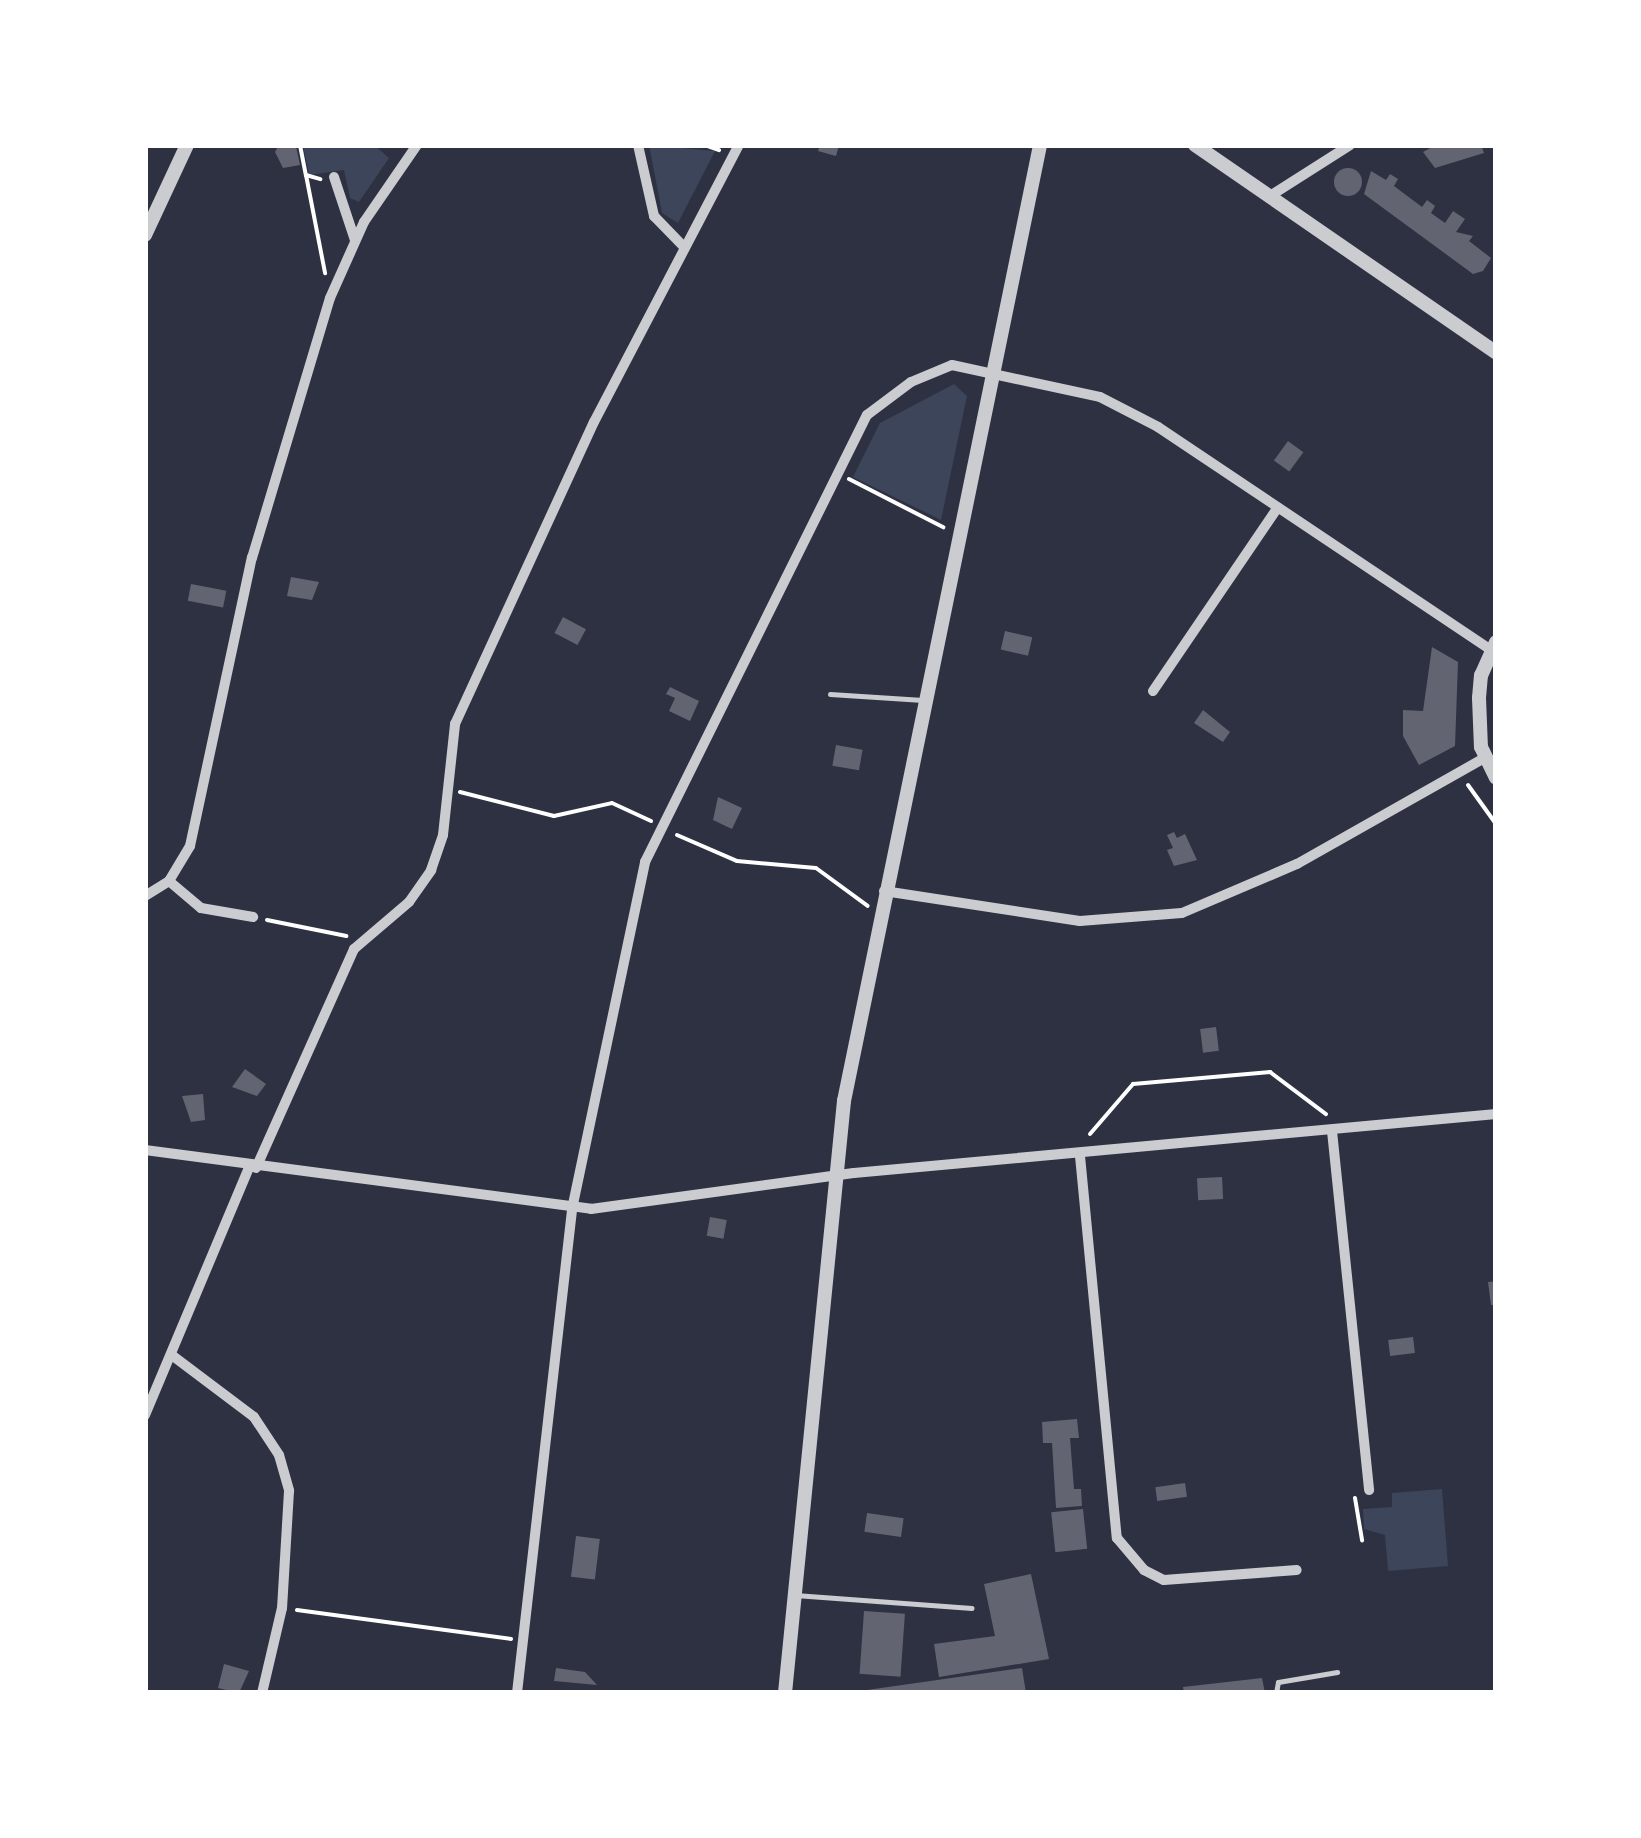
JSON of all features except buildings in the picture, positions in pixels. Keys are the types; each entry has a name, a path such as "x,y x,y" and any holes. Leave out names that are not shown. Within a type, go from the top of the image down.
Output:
{"street":[{"path":"145,235 186,145"},
{"path":"145,896 169,881 190,846 252,558 330,298 355,240 417,145"},
{"path":"638,145 654,216 684,247"},
{"path":"145,1415 252,1167 361,939 409,902 431,870 442,835 455,724 594,422 739,145"},
{"path":"785,1693 834,1177 879,910 1040,145"},
{"path":"1195,145 1496,353"},
{"path":"1270,196 1350,145"},
{"path":"334,177 355,240"},
{"path":"517,1693 572,1209 645,862 867,414 940,366 992,372 1120,404 1494,646 1480,686 1484,758 1496,778"},
{"path":"1154,691 1278,507"},
{"path":"884,890 1080,921 1162,916 1264,881 1484,758"},
{"path":"169,881 202,908 253,917"},
{"path":"145,1150 572,1209 834,1177 1496,1114"},
{"path":"1338,1130 1369,1490"},
{"path":"1075,1156 1117,1538 1144,1570 1164,1580 1297,1570"},
{"path":"173,1356 254,1417 279,1455 291,1524 282,1608 262,1693"}],"lane":[{"path":"830,694 923,700"},
{"path":"792,1594 972,1608"},
{"path":"1276,1693 1278,1682 1337,1672"}],"path":[{"path":"300,145 330,298"},
{"path":"306,175 334,177"},
{"path":"836,472 958,534"},
{"path":"1460,772 1496,824"},
{"path":"465,793 554,816 612,804 737,862 816,868 856,902 879,910"},
{"path":"253,917 361,939"},
{"path":"1075,1156 1133,1084 1274,1072 1338,1130"},
{"path":"1362,1540 1355,1493 1369,1490"},
{"path":"282,1608 522,1641"}],"shaded area":[{"path":"303,145 374,145 389,158 359,202 350,198 344,170 309,175"},
{"path":"649,145 715,151 678,223 662,213"},
{"path":"954,384 967,396 941,520 853,477 880,423"},
{"path":"1442,1489 1448,1566 1388,1571 1385,1535 1364,1529 1363,1509 1392,1507 1392,1493"}]}
